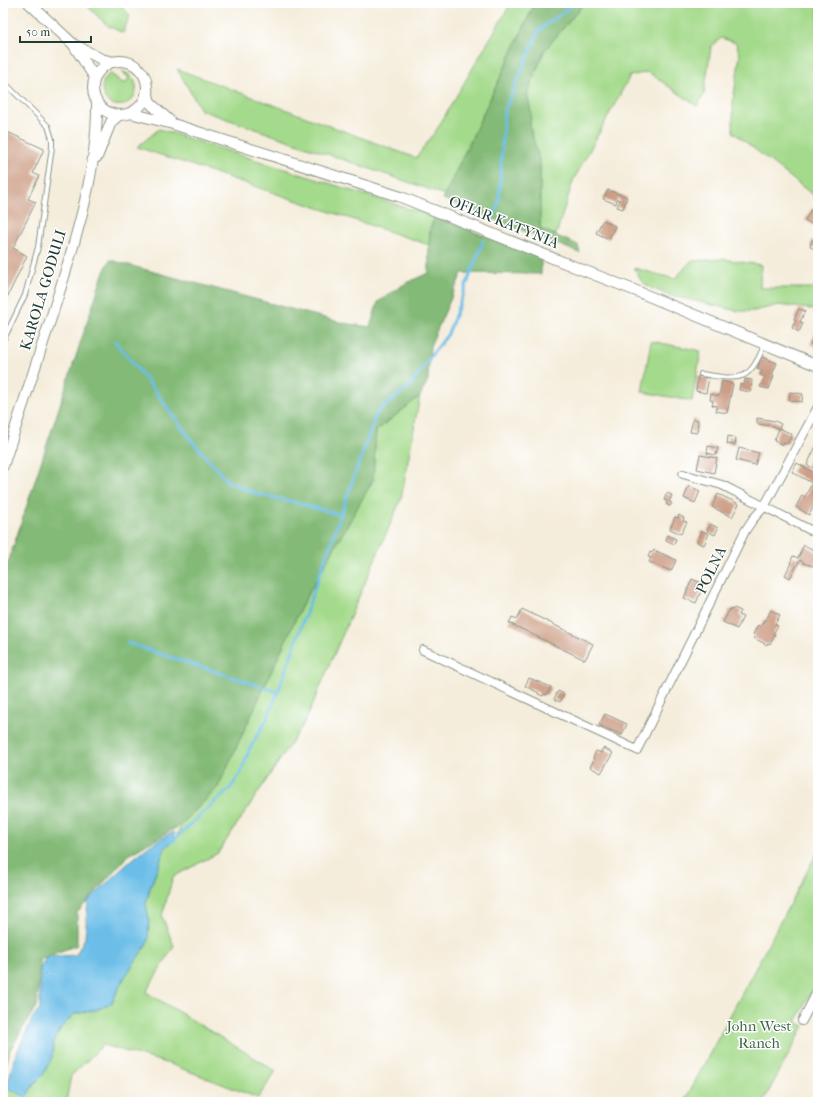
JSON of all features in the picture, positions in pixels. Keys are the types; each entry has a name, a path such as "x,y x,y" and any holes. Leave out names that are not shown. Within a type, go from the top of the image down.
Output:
{"street":[{"path":"29,3 73,44 95,78"},
{"path":"73,44 101,59 114,62"},
{"path":"121,61 135,65 144,76 147,90 145,98 140,105 130,113 119,115 106,111 97,102 94,90 95,78 101,69 107,64 114,62 121,61"},
{"name":"OFIAR KATYNIA","path":"147,90 150,103 173,124"},
{"name":"KAROLA GODULI","path":"92,168 97,102"},
{"name":"OFIAR KATYNIA","path":"130,113 173,124 401,197 634,290 818,366"},
{"name":"KAROLA GODULI","path":"3,466 70,255 92,168 111,122 119,115"},
{"name":"POLNA","path":"423,650 637,750 745,531 764,507 818,407"},
{"path":"683,474 722,485 818,534"},
{"path":"802,1021 818,990"}],"lane":[{"path":"3,81 48,126 52,139 52,147 38,247 25,295 3,341"},
{"path":"701,374 740,378 755,366 764,344"}],"green space":[{"path":"84,3 118,3 130,15 123,33 108,26"},
{"path":"511,3 535,3 445,195 201,110 177,69 416,158 437,129"},
{"path":"535,3 583,3 544,51 527,94 531,112 530,128 540,163 540,229 578,245 580,253 443,199"},
{"path":"583,3 818,3 818,199 733,132 733,101 740,55 736,43 721,38 711,47 704,95 697,106 648,72 630,76 573,181 556,235 540,229 540,163 530,128 530,112 527,94 544,51"},
{"path":"121,71 128,74 134,80 136,92 130,101 123,105 116,105 105,99 102,86 110,73 124,84 129,78"},
{"path":"159,129 435,217 430,228 429,245 137,147"},
{"path":"435,217 541,257 541,274 462,273 430,346 428,380 420,396 376,431 373,480 302,605 218,787 181,825 128,855 77,913 77,945 40,959 37,1005 10,1050 3,1077 3,578 103,274 110,260 343,323 370,327 378,302 406,283 429,273 430,237 432,224"},
{"path":"724,259 761,265 760,288 818,288 818,310 779,305 754,311 738,311 669,295 651,288 642,282 634,268 675,279 691,261"},
{"path":"651,341 701,351 692,401 642,392"},
{"path":"420,396 401,499 305,722 218,853 173,877 162,916 174,946 146,992 276,1071 258,1098 170,1064 103,1045 71,1076 66,1102 3,1102 3,1090 7,1087 26,1097 34,1084 43,1075 51,1058 54,1041 61,1028 74,1014 96,1010 111,1004 149,920 146,903 164,849 175,839 181,825 218,787 302,605 373,480 376,431"},
{"name":"John West Ranch","path":"818,851 818,979 796,1022 804,1026 763,1102 684,1102"}],"water":[{"path":"174,832 175,839 164,849 146,903 149,920 148,942 123,980 111,1004 96,1010 74,1014 61,1028 54,1041 52,1058 43,1075 34,1084 26,1097 7,1087 14,1059 33,1017 40,1008 40,968 46,957 76,955 85,938 88,901 140,853 163,837"}],"building":[{"path":"3,130 44,149 33,173 39,176 28,199 36,202 13,248 27,256 3,306"},
{"path":"608,190 627,197 623,209 617,207 620,200 617,199 616,204 603,199"},
{"path":"812,208 818,211 818,228 805,220"},
{"path":"603,220 615,226 609,239 596,233"},
{"path":"812,240 818,242 818,250 810,247"},
{"path":"799,309 805,311 800,322 803,323 799,332 792,328 796,320 794,319"},
{"path":"816,331 818,332 818,348 810,344"},
{"path":"762,357 777,363 772,375 774,376 769,389 760,387 765,377 760,375 762,371 757,369"},
{"path":"698,376 709,378 706,393 696,391"},
{"path":"745,379 752,380 751,392 739,390 740,384 744,385"},
{"path":"722,381 733,384 727,413 716,411 717,406 712,405 713,401 710,400 711,394 719,396"},
{"path":"790,392 803,394 802,402 789,400"},
{"path":"757,418 775,421 781,424 779,428 792,434 787,444 784,443 783,445 774,441 779,429 773,426 757,424"},
{"path":"693,419 698,420 697,433 690,432"},
{"path":"728,436 736,438 735,445 727,444"},
{"path":"708,446 718,448 716,455 707,453"},
{"path":"816,446 818,447 817,470 807,465"},
{"path":"739,448 759,453 755,465 736,460"},
{"path":"700,455 717,458 714,473 697,469"},
{"path":"797,463 818,475 818,499 809,515 796,507 802,495 805,497 812,483 792,472"},
{"path":"689,486 700,491 695,503 684,498"},
{"path":"667,493 672,495 669,502 672,503 670,506 666,504 667,501 664,500"},
{"path":"718,494 739,504 732,517 712,507"},
{"path":"679,515 684,518 683,521 687,522 681,534 670,529 675,517 678,518"},
{"path":"711,524 718,528 715,535 707,531"},
{"path":"702,531 709,534 704,545 697,542"},
{"path":"667,535 676,539 674,544 666,540"},
{"path":"804,545 818,552 818,557 813,566 803,563 804,562 800,560 790,578 785,575 790,563 793,556 798,558"},
{"path":"654,550 676,560 671,571 649,562 651,558 648,557 650,552 652,553"},
{"path":"692,579 704,584 696,603 684,598"},
{"path":"734,608 741,611 739,615 743,617 737,629 723,622 730,609 732,610"},
{"path":"522,609 593,644 585,660 509,623 512,617 517,619"},
{"path":"771,610 780,615 775,624 778,626 773,634 775,635 770,644 768,643 767,645 754,638 755,635 753,634 758,625 760,627 765,619 766,620"},
{"path":"529,678 551,687 547,695 544,694 543,696 538,694 539,693 525,686"},
{"path":"558,691 564,694 560,702 554,699"},
{"path":"605,714 627,724 622,735 599,725"},
{"path":"603,748 613,753 601,773 590,767 594,760 593,758 596,751 601,753"}],"waterway":[{"path":"492,220 499,201 504,112 539,30 576,3"},
{"path":"172,842 229,790 241,773 249,750 267,719 278,692 377,412 410,386 448,334 483,241"},
{"path":"115,341 153,388 192,441 228,482 257,494 290,501 341,515"},
{"path":"127,643 278,692"},
{"path":"23,1102 27,1095"}]}
